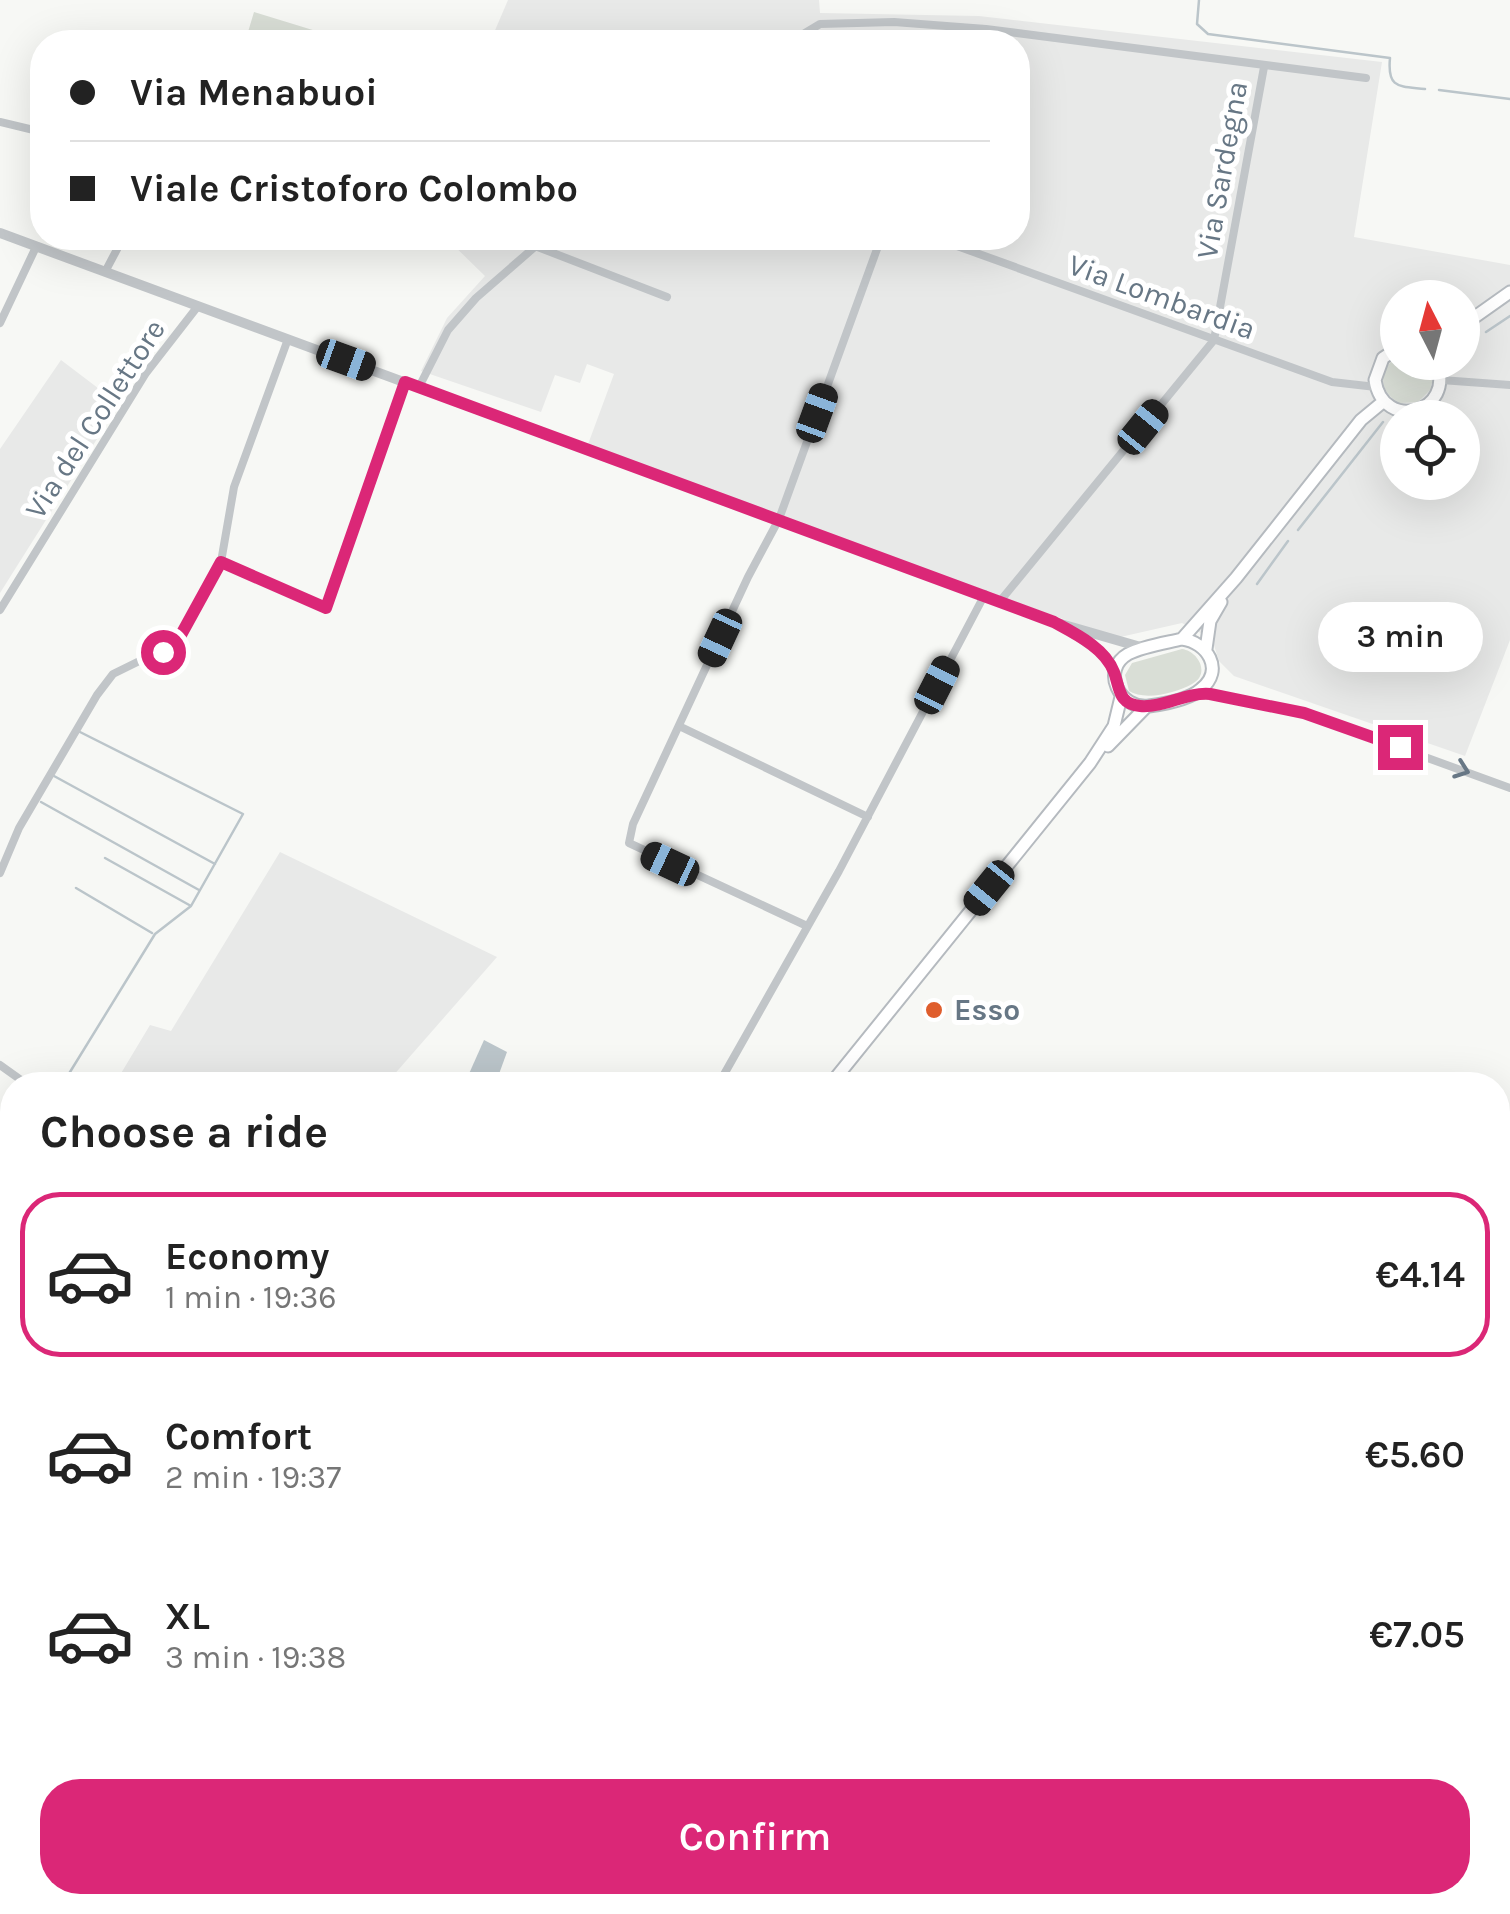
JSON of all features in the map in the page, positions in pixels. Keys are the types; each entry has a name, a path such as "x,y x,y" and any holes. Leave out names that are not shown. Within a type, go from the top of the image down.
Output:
{"main road":[{"path":"1480,313 1510,292"},
{"path":"1380,362 1376,387 1383,400"},
{"path":"1432,400 1441,380"},
{"path":"1182,639 1236,578 1361,420 1380,405"},
{"path":"1121,697 1146,707 1198,693 1207,684 1210,621 1236,578"},
{"path":"840,1072 1090,763 1114,726 1121,697 1115,674 1119,663 1127,654 1182,639 1196,641 1206,649"},
{"path":"1090,763 1146,707"}],"street":[{"path":"810,30 820,24 894,22 993,30"},
{"path":"1030,35 1366,78"},
{"name":"Via Sardegna","path":"1214,340 1264,67"},
{"path":"0,122 30,129"},
{"path":"0,234 30,245"},
{"path":"0,323 35,250"},
{"path":"44,250 1054,622 1145,649"},
{"path":"105,272 117,250"},
{"path":"420,387 448,330 476,298 530,250"},
{"path":"545,250 667,297"},
{"path":"807,926 629,842 633,824 779,519 877,250"},
{"name":"Via Lombardia","path":"968,250 1332,382 1376,387"},
{"path":"0,300 11,304"},
{"name":"Via del Collettore","path":"0,610 146,372 198,306"},
{"path":"0,873 19,828 97,696 113,674 176,644 221,562 234,487 288,339"},
{"path":"1001,600 1214,340"},
{"path":"1441,380 1510,385"},
{"path":"221,562 326,608 405,382"},
{"path":"725,1072 868,817 985,594"},
{"path":"1054,622 1104,655 1115,674"},
{"path":"1198,693 1304,713 1510,788"},
{"path":"679,726 868,817"}],"shaded area":[{"path":"508,0 819,0 820,13 979,16 1382,62 1354,237 1510,265 1510,640 1465,756 1234,676 1219,661 1212,639 1182,623 1116,638 587,447 614,374 587,364 580,383 555,375 541,412 421,371 447,318 485,276 458,250 1030,250 1030,30 495,30"},
{"path":"254,12 313,30 249,30"},
{"path":"61,360 119,404 0,593 0,449"},
{"path":"1432,380 1430,390 1420,400 1396,400 1383,381"},
{"path":"1182,649 1197,658 1201,669 1198,680 1160,695 1129,691 1125,675 1132,663"},
{"path":"280,852 497,957 396,1072 122,1072 150,1025 171,1031"},
{"path":"484,1040 507,1052 500,1072 470,1072"}],"waterway":[{"path":"1199,0 1197,24 1208,34 1390,58 1393,81 1425,89"},
{"path":"1439,90 1510,99"},
{"path":"1486,332 1510,316"},
{"path":"1298,530 1380,426"},
{"path":"1257,584 1288,541"},
{"path":"70,1072 155,934 191,906 243,814 80,732"},
{"path":"54,776 215,864"},
{"path":"41,802 199,890"},
{"path":"105,858 191,906"},
{"path":"76,888 152,933"}],"place":[{"name":"Esso","path":"934,1010"}],"route":[{"path":"163,652 176,644 221,562 326,608 405,382 1054,622 1104,655 1115,674 1121,697 1131,704 1146,707 1198,693 1210,694 1304,713 1400,747"}]}
